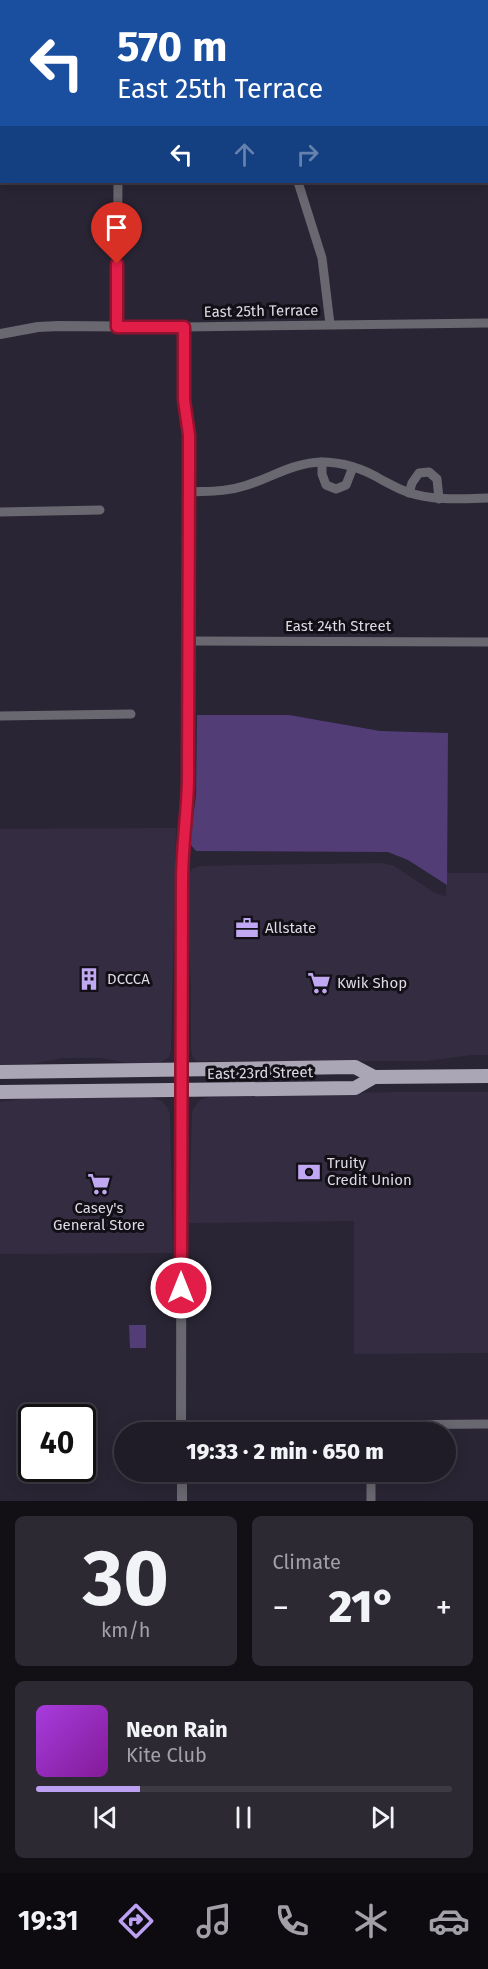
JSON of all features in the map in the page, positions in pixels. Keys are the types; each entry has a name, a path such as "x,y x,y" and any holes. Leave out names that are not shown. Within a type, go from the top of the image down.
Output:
{"main road":[{"name":"East 23rd Street","path":"0,1072 355,1067 374,1077 488,1076"},
{"name":"East 23rd Street","path":"0,1092 355,1088 374,1077"}],"street":[{"path":"117,327 118,183"},
{"path":"301,183 322,258 330,324"},
{"name":"East 25th Terrace","path":"0,334 38,327 488,323"},
{"path":"182,1422 180,1090 182,859 188,782 189,641 189,435 184,400 184,327"},
{"path":"189,492 221,491 243,487 285,468 322,462 338,463 370,473 409,493 439,499 488,498"},
{"path":"322,462 323,480 331,488 336,489 346,485 353,467"},
{"path":"409,493 419,473 429,472 437,479 439,499"},
{"path":"0,512 100,510"},
{"name":"East 24th Street","path":"189,641 488,642"},
{"path":"0,716 130,714"},
{"path":"456,1425 488,1424"},
{"path":"182,1482 182,1501"},
{"path":"371,1482 372,1501"}],"shaded area":[{"path":"197,715 289,715 380,731 448,733 447,885 408,860 388,852 196,851 190,844 190,839 196,796"},
{"path":"176,828 171,1051 169,1057 160,1063 133,1064 102,1058 62,1058 32,1064 0,1065 0,829"},
{"path":"381,863 394,866 433,892 446,897 447,873 488,873 488,1055 427,1061 197,1061 192,1056 191,1048 189,874 192,869 200,866"},
{"path":"488,1092 488,1353 354,1354 354,1221 189,1223 192,1114 200,1100 209,1097"},
{"path":"149,1097 162,1101 170,1114 173,1253 0,1254 0,1102 29,1098"},
{"path":"129,1325 146,1325 146,1348 130,1348"}],"place":[{"name":"Allstate","path":"247,928"},
{"name":"DCCCA","path":"89,979"},
{"name":"Kwik Shop","path":"319,983"},
{"name":"Truity Credit Union","path":"309,1172"},
{"name":"Casey's General Store","path":"99,1184"}],"route":[{"path":"117,264 117,327 184,327 184,400 189,435 189,473 188,782 187,810 182,838 181,1288"}]}
